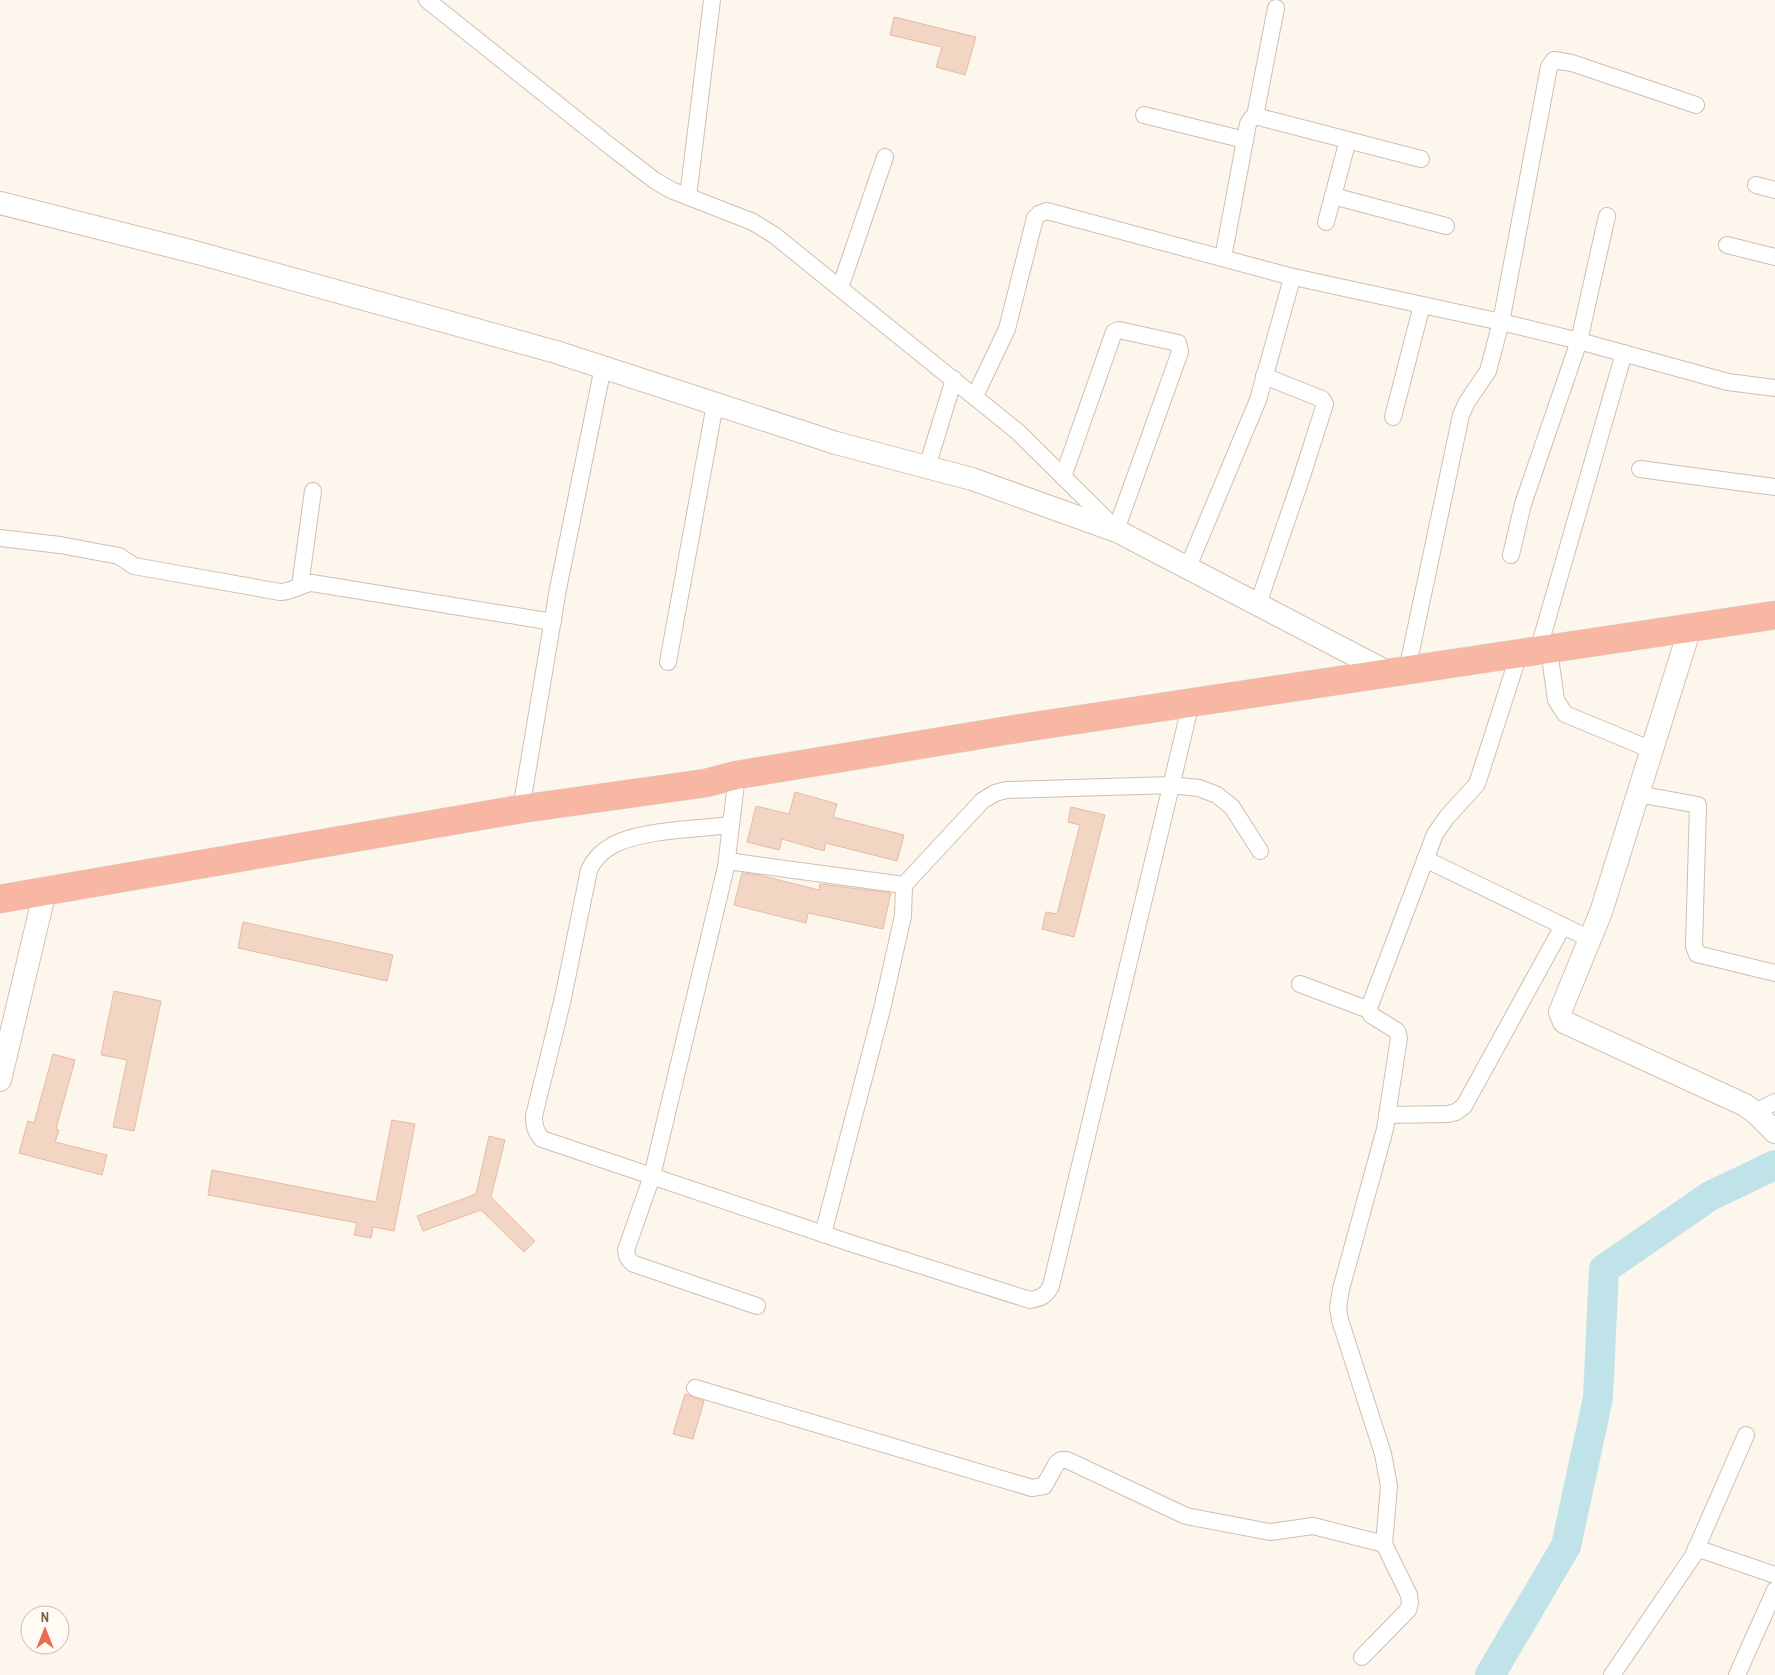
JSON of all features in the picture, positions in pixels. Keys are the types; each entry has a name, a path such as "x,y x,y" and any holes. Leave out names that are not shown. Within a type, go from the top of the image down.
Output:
{"highway":[{"path":"0,899 520,809 706,782 736,774 1022,728 1775,616"}],"street":[{"path":"428,0 641,170 671,190 764,228 1018,432 1118,531"},
{"path":"688,197 712,0"},
{"path":"1223,258 1248,124 1255,116 1276,8"},
{"path":"0,202 198,253 556,352 836,443 972,479 1118,531 1258,604 1398,671 1462,415 1467,402 1488,371 1501,322 1548,67 1551,62 1560,60 1572,63 1696,105"},
{"path":"1144,116 1245,140"},
{"path":"1255,116 1421,159"},
{"path":"1326,222 1348,140"},
{"path":"840,288 885,157"},
{"path":"1756,185 1775,190"},
{"path":"1333,196 1446,226"},
{"path":"975,396 1007,329 1035,218 1042,212 1047,211 1289,276 1501,322 1579,341 1728,382 1775,388"},
{"path":"1511,555 1523,504 1579,341 1607,216"},
{"path":"1727,245 1775,257"},
{"path":"1188,567 1258,400 1291,282 1289,276"},
{"path":"1393,417 1422,305"},
{"path":"1063,477 1114,332 1119,330 1178,343 1180,352 1118,531"},
{"path":"1369,1010 1434,834 1477,784 1535,652 1624,353"},
{"path":"520,809 553,622 603,367"},
{"path":"1258,604 1325,404 1322,399 1264,376"},
{"path":"927,467 954,379"},
{"path":"668,662 715,404"},
{"path":"1640,470 1775,488"},
{"path":"300,586 313,491"},
{"path":"0,538 69,546 119,556 134,566 280,592 290,591 312,583 553,622"},
{"path":"1690,628 1601,912 1561,1007 1562,1017 1564,1022 1745,1105 1766,1123 1775,1102"},
{"path":"1535,652 1556,700 1566,714 1652,750"},
{"path":"731,825 648,834 614,844 601,852 593,861 589,870 564,998 534,1116 534,1126 537,1134 542,1139 823,1234 1030,1300 1041,1298 1047,1294 1051,1286 1191,703"},
{"path":"736,774 727,861 652,1176 626,1250 626,1256 634,1264 757,1306"},
{"path":"823,1234 882,1009 903,916 904,885 982,801 995,793 1006,790 1171,785 1199,788 1217,795 1232,807 1260,851"},
{"path":"1638,794 1698,806 1694,946 1697,954 1775,973"},
{"path":"1425,859 1590,939"},
{"path":"727,861 904,885"},
{"path":"0,1080 45,891"},
{"path":"1387,1115 1448,1114 1456,1112 1464,1106 1563,926"},
{"path":"1300,984 1369,1010 1371,1015 1395,1028 1399,1035 1385,1129 1338,1307 1340,1320 1387,1470 1389,1486 1384,1544 1409,1595 1410,1603 1408,1610 1362,1656"},
{"path":"695,1388 1032,1488 1044,1486 1057,1463 1061,1460 1067,1460 1186,1516 1270,1532 1313,1526 1384,1544"},
{"path":"1612,1675 1696,1548 1746,1435"},
{"path":"1696,1548 1775,1575"},
{"path":"1737,1675 1775,1590"}],"building":[{"path":"894,17 976,37 965,75 936,67 942,47 890,35"},
{"path":"795,792 837,804 833,817 904,835 897,861 826,843 824,851 782,839 779,850 747,842 756,806 789,814"},
{"path":"1071,807 1105,815 1074,937 1042,929 1046,912 1057,914 1080,825 1068,822"},
{"path":"742,873 759,875 819,890 820,884 891,893 883,929 808,913 806,923 734,905"},
{"path":"243,922 393,955 387,981 238,948"},
{"path":"114,991 161,1001 134,1131 113,1127 127,1060 101,1055"},
{"path":"53,1054 75,1060 56,1129 59,1130 55,1142 107,1155 102,1175 19,1153 28,1121 34,1123"},
{"path":"392,1120 415,1124 394,1231 373,1227 371,1238 354,1235 357,1223 208,1195 212,1170 376,1202"},
{"path":"489,1136 505,1140 491,1197 535,1241 524,1252 481,1210 423,1231 417,1216 476,1194"},
{"path":"685,1394 704,1401 693,1439 673,1434"}],"waterway":[{"path":"1490,1675 1566,1546 1598,1398 1604,1269 1710,1196 1775,1165"}]}
